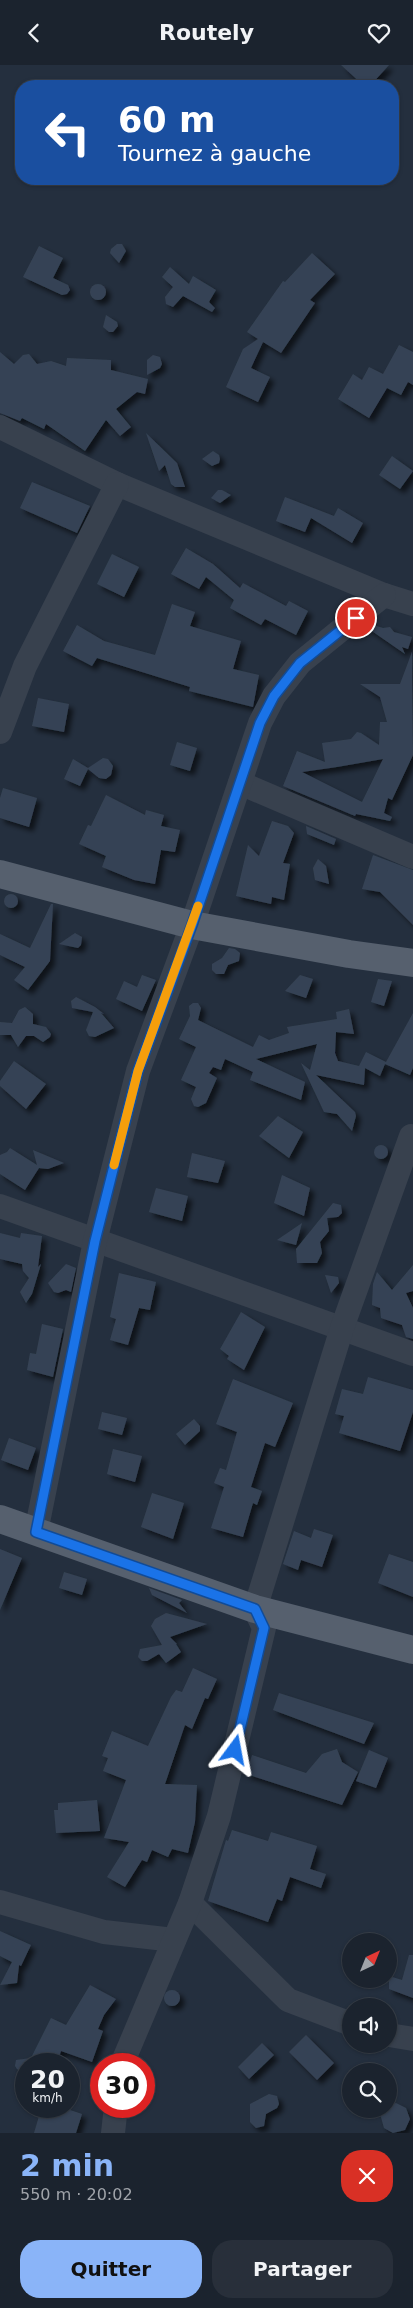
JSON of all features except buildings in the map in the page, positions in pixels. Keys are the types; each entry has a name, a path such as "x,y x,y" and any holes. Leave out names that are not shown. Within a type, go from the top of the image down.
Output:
{"main road":[{"path":"0,874 192,925 348,955 413,963"},
{"path":"0,1519 255,1609 413,1650"}],"street":[{"path":"0,427 117,484 384,595 413,604"},
{"path":"0,732 25,666 117,484"},
{"path":"36,1532 95,1241 138,1071 192,925 260,723 274,696 300,663 384,595"},
{"path":"240,783 413,857"},
{"path":"127,2053 190,1903 219,1816 264,1628 255,1609 342,1328 411,1136"},
{"path":"0,1206 413,1354"},
{"path":"0,1902 104,1933 174,1940"},
{"path":"190,1903 288,2000 342,2021"},
{"path":"397,2036 413,2039"},
{"path":"113,2133 116,2118"}],"slow traffic":[{"path":"114,1165 138,1071 198,906"}],"route":[{"path":"235,1750 264,1628 255,1609 36,1532 95,1241 138,1071 192,925 260,723 274,696 300,663 356,618"}]}
